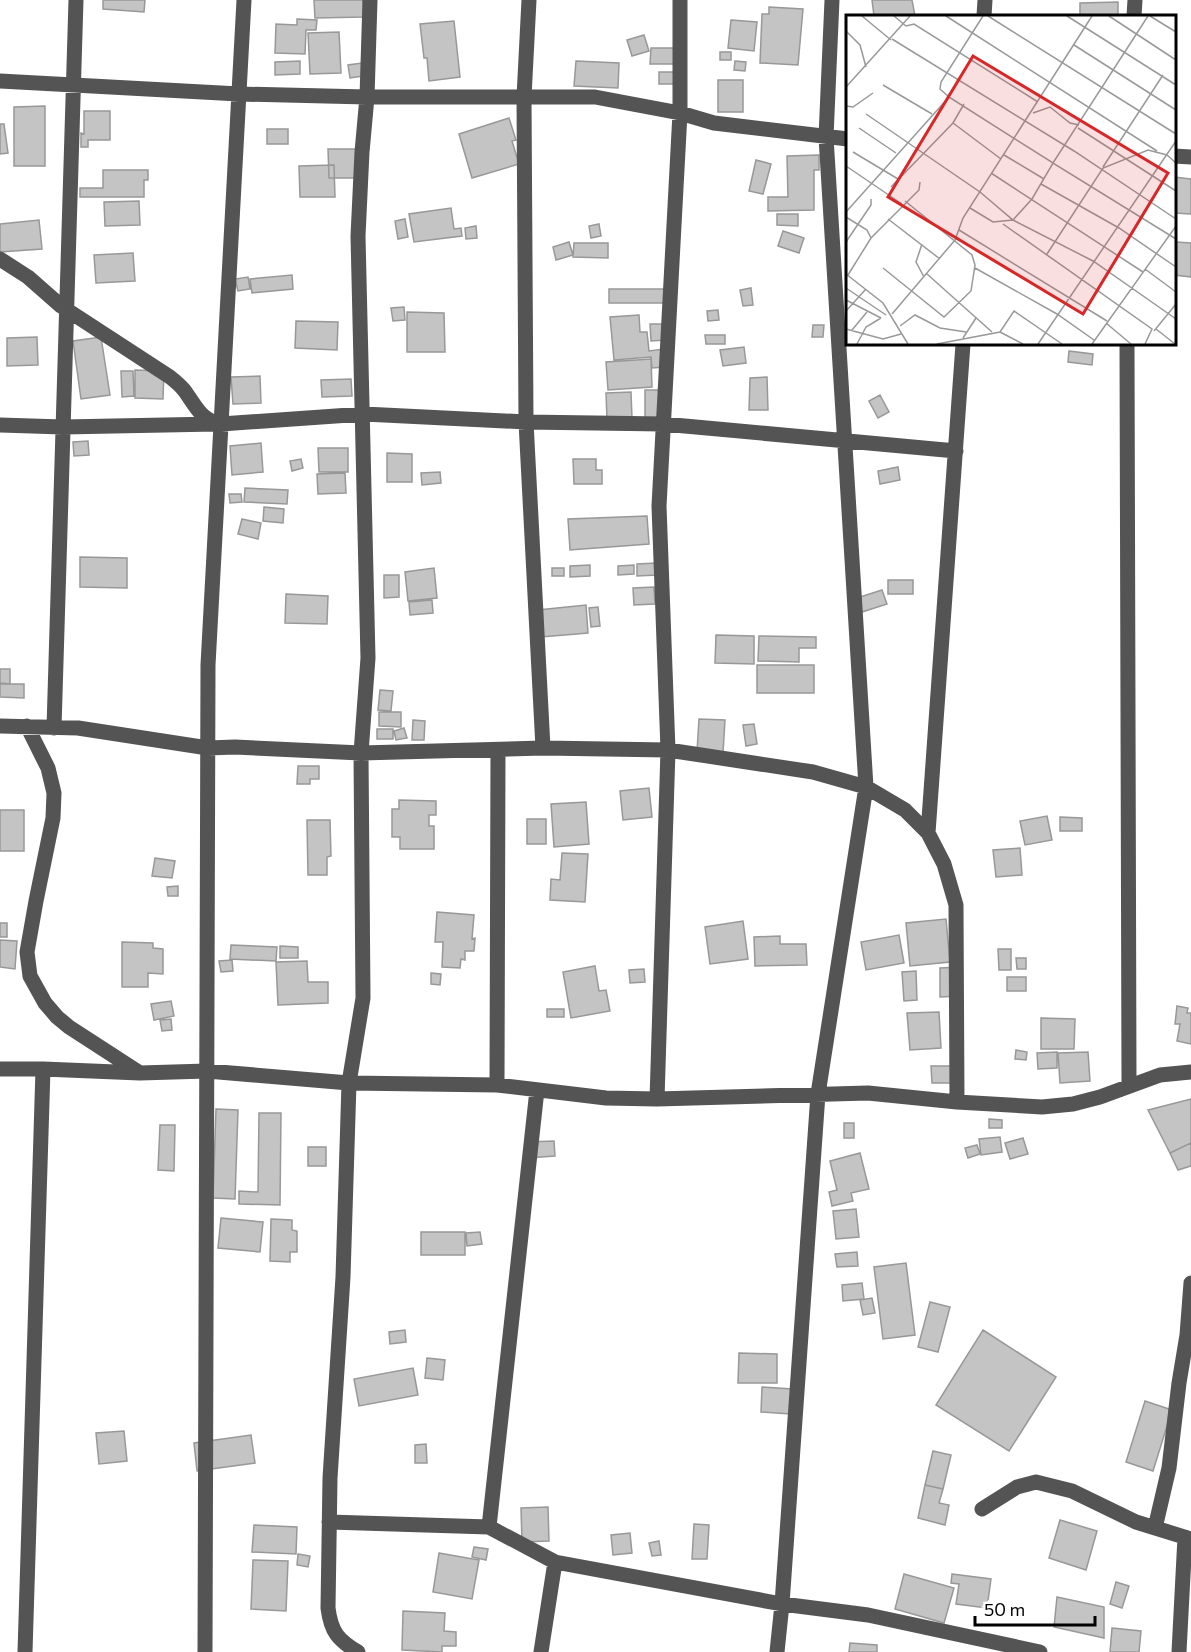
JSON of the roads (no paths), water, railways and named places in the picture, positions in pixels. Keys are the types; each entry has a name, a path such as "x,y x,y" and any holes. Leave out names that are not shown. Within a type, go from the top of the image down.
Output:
{"street":[{"path":"54,728 76,0"},
{"path":"204,1652 208,665 244,0"},
{"path":"349,1649 335,1635 330,1624 328,1608 329,1522 346,1219 350,1083 363,998 361,753 368,658 358,236 367,97 370,0"},
{"path":"529,0 524,97 526,422 533,595 543,748"},
{"path":"657,1099 668,750 658,506 680,113 680,0"},
{"path":"777,1652 818,1094 866,787 826,137 832,0"},
{"path":"984,15 985,0"},
{"path":"1134,15 1135,0"},
{"path":"0,81 239,94 596,98 680,113 714,123 846,139"},
{"path":"1176,156 1191,157"},
{"path":"0,259 28,277 67,309 170,377 183,389 204,418 212,423 221,424"},
{"path":"928,833 963,345"},
{"path":"1126,345 1130,1085"},
{"path":"0,425 63,428 221,424 364,414 526,422 663,424 956,451"},
{"path":"0,726 78,728 208,748 285,748 361,753 543,748 668,750 813,772 866,787 905,810 928,833 944,864 956,905 957,1102"},
{"path":"27,726 48,768 54,794 53,818 27,952 30,976 45,1003 57,1017 140,1073"},
{"path":"497,1085 498,750"},
{"path":"0,1069 140,1073 207,1071 350,1083 497,1085 606,1098 657,1099 868,1093 957,1102 1042,1107 1073,1104 1100,1097 1160,1075 1191,1072"},
{"path":"25,1652 43,1069"},
{"path":"489,1527 537,1090"},
{"path":"1155,1528 1169,1468 1187,1335 1191,1283"},
{"path":"982,1509 1017,1487 1036,1482 1072,1491 1136,1522 1188,1538 1179,1652"},
{"path":"329,1522 489,1527 555,1562 782,1604 868,1615 1040,1652"},
{"path":"541,1652 555,1562"}]}
